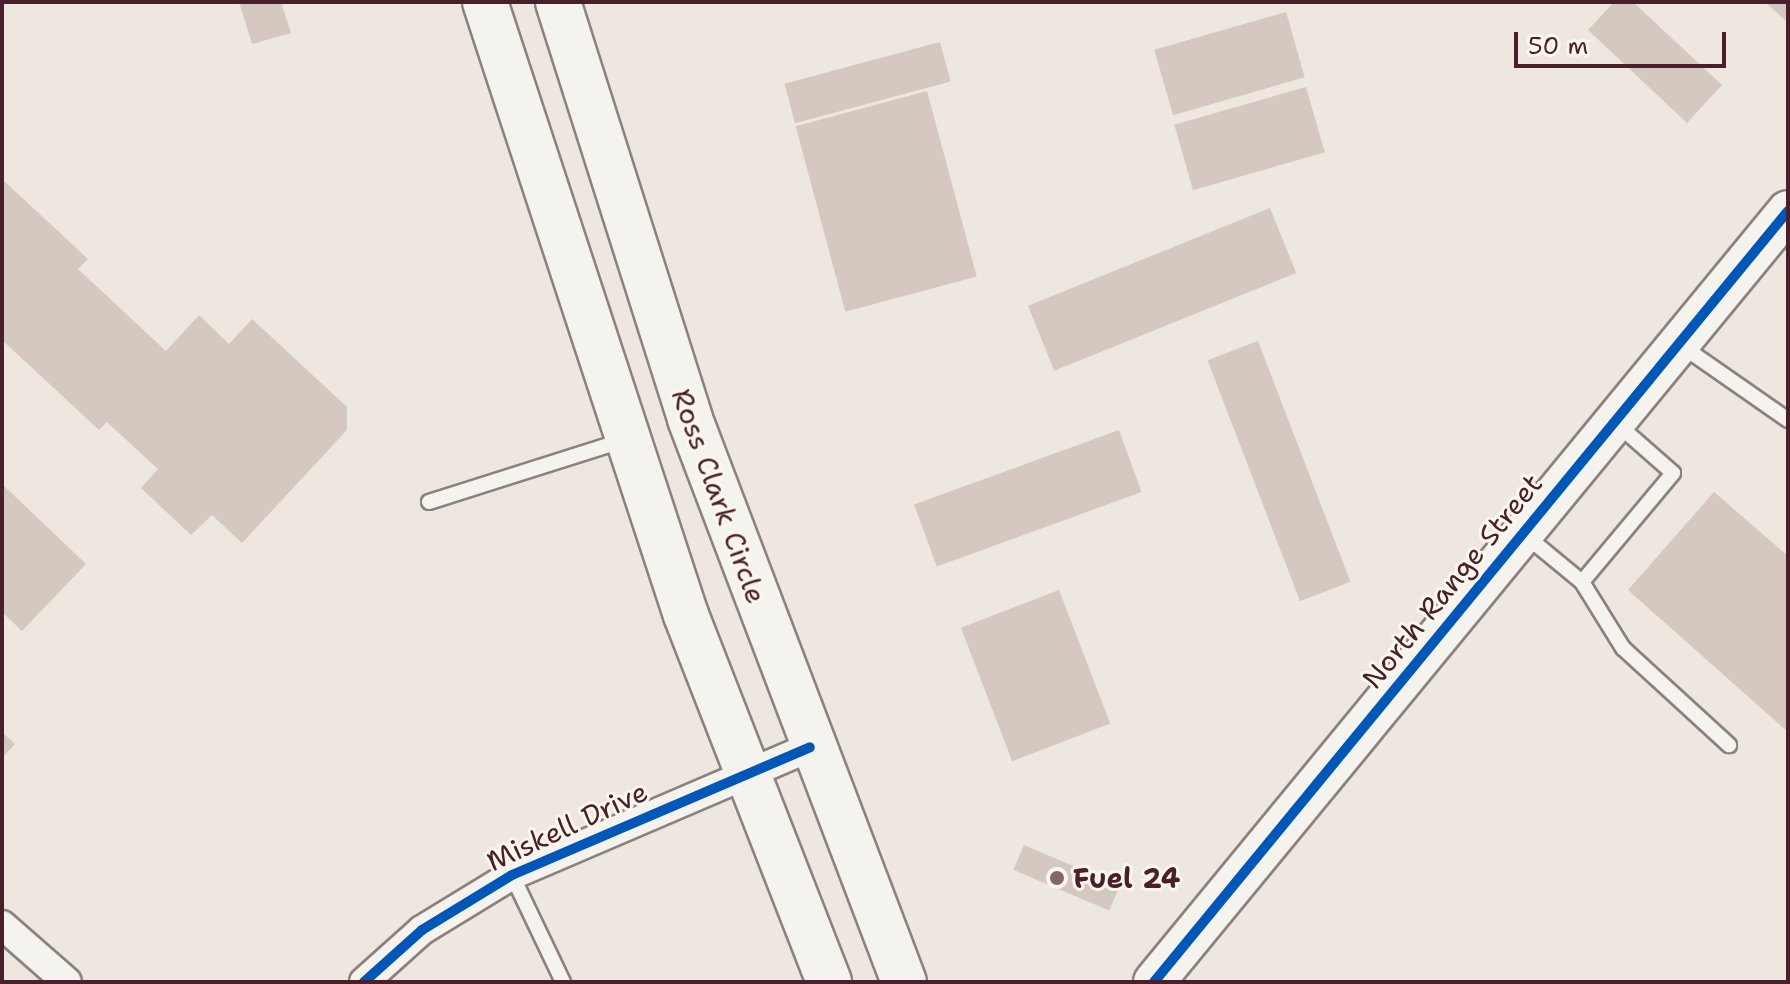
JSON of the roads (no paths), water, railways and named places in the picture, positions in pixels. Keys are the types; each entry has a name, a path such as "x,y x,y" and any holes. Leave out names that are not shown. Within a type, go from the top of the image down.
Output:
{"highway":[{"path":"485,2 625,440 745,773 829,982"},
{"name":"Ross Clark Circle","path":"558,2 690,419 810,747 904,982"},
{"path":"625,440 690,419"}],"street":[{"name":"North Range Street","path":"1154,982 1788,211"},
{"name":"Miskell Drive","path":"364,982 422,930 512,875 810,747"},
{"path":"2,925 67,982"}],"lane":[{"path":"1679,344 1788,420"},
{"path":"1582,582 1673,473 1615,421"},
{"path":"429,502 625,440"},
{"path":"1523,534 1582,582 1623,648 1729,745"},
{"path":"512,875 563,982"}],"place":[{"name":"Fuel 24","path":"1057,878"}]}
